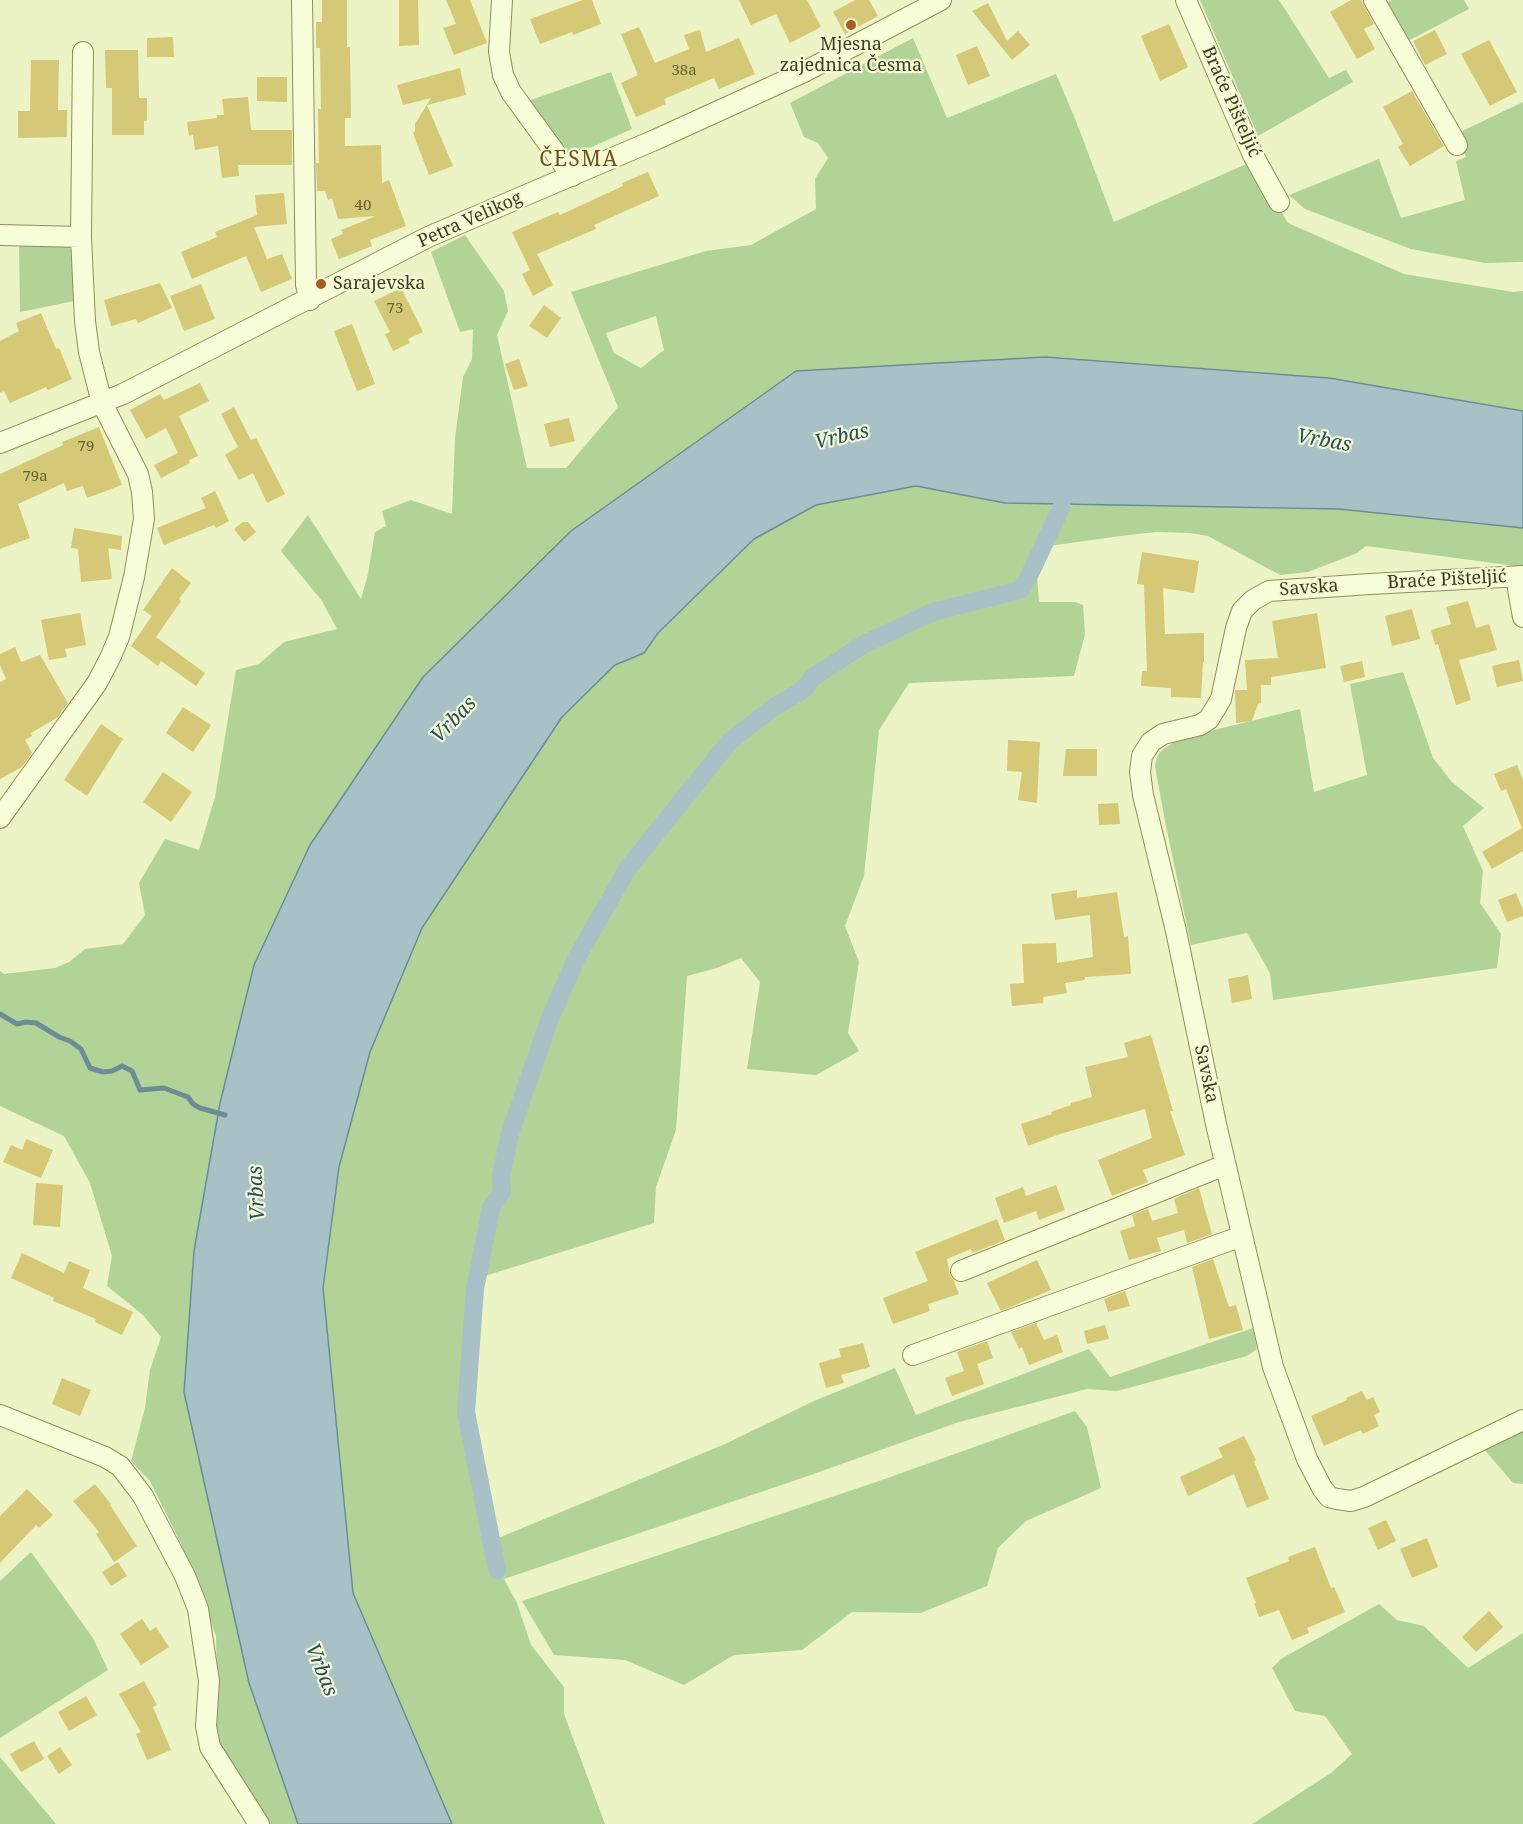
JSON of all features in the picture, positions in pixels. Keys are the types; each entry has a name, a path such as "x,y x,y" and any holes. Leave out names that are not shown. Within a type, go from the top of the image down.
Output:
{"street":[{"path":"302,0 306,285 310,300"},
{"path":"502,0 499,52 503,75 511,92 572,176"},
{"name":"Petra Velikog","path":"0,443 102,404 310,300 428,237 572,176 804,72 941,0"},
{"name":"Braće Pišteljić","path":"1186,0 1252,155 1279,202"},
{"path":"1374,0 1457,145"},
{"path":"0,818 97,683 119,637 134,578 144,519 138,474 102,404 88,352 81,237 83,52"},
{"path":"0,235 81,237"},
{"path":"1521,576 1518,589 1523,616"},
{"name":"Braće Pišteljić","path":"1370,584 1521,576"},
{"name":"Savska","path":"1370,584 1269,591 1253,600 1242,611 1236,628 1221,699 1209,718 1200,726 1163,734 1150,742 1142,756 1140,772 1143,795 1176,931 1242,1236 1279,1387 1307,1459 1322,1488 1329,1497 1351,1501 1364,1497 1523,1420"},
{"path":"961,1271 1226,1165"},
{"path":"913,1355 1242,1236"},
{"path":"0,1415 105,1457 120,1466 143,1496 185,1576 198,1609 208,1674 206,1726 210,1748 259,1824"}],"green space":[{"path":"1200,0 1279,0 1329,78 1346,70 1353,82 1258,136"},
{"path":"1392,0 1464,0 1469,9 1406,42 1384,4"},
{"path":"913,38 947,118 1056,74 1114,222 1251,162 1288,223 1404,274 1513,292 1523,291 1523,411 1329,378 1055,357 796,371 254,965 220,1104 194,1251 184,1392 249,1683 298,1824 267,1824 226,1760 212,1729 217,1683 216,1636 181,1544 150,1481 131,1461 145,1408 150,1370 161,1337 143,1315 107,1286 112,1256 90,1183 64,1136 0,1106 0,971 4,974 55,968 69,962 85,949 123,944 145,915 139,883 165,839 199,850 215,797 236,670 259,664 284,642 337,629 322,601 281,551 308,515 361,599 375,532 386,526 382,511 411,500 452,514 455,438 463,377 472,359 473,329 460,332 431,252 465,235 504,291 508,311 497,335 527,468 566,468 618,407 571,292 706,251 751,245 816,209 815,179 828,158 818,143 804,137 790,103","holes":["656,316 664,350 641,368 614,353 606,333"]},
{"path":"611,72 632,129 576,154 560,149 525,102"},
{"path":"1523,102 1523,262 1485,263 1411,249 1305,209 1289,195 1379,159 1401,218 1465,200 1456,161 1466,157 1456,134"},
{"path":"19,243 65,245 71,249 74,253 74,301 20,312"},
{"path":"916,486 1005,503 1339,509 1523,528 1523,567 1366,546 1357,553 1308,572 1280,575 1208,536 1190,533 1156,532 1035,548 1039,602 1075,602 1083,605 1085,634 1074,676 909,683 879,730 864,876 845,926 859,962 848,1033 859,1051 816,1075 747,1069 760,982 741,958 717,968 687,976 676,1130 656,1187 654,1223 485,1276 473,1399 485,1484 496,1539 725,1444 814,1401 895,1368 916,1415 1089,1349 1110,1377 1253,1328 1257,1349 1247,1356 1117,1391 1087,1389 959,1422 504,1579 517,1603 531,1645 564,1687 564,1714 605,1824 451,1824 353,1593 323,1288 338,1167 370,1052 422,928 562,717 615,665 644,653 658,633 754,539 816,505"},
{"path":"1403,672 1433,758 1452,782 1484,808 1463,826 1483,871 1480,903 1501,934 1497,968 1273,1000 1270,973 1247,933 1191,945 1155,766 1157,757 1161,751 1183,736 1300,709 1314,792 1367,775 1350,684"},
{"path":"1075,1411 1087,1427 1101,1488 1026,1521 998,1548 987,1586 921,1613 852,1612 802,1650 734,1655 684,1685 625,1660 554,1655 522,1601 879,1481"},
{"path":"1523,1429 1523,1484 1513,1483 1483,1448"},
{"path":"31,1552 93,1638 108,1670 0,1738 0,1581"},
{"path":"1379,1604 1397,1620 1424,1626 1468,1668 1523,1633 1523,1824 1252,1824 1331,1773 1352,1754 1325,1716 1295,1711 1272,1668 1281,1659"},
{"path":"0,1757 56,1824 0,1824"}],"water":[{"name":"Vrbas","path":"1045,357 1329,378 1523,411 1523,528 1339,509 1005,503 916,486 816,505 754,539 658,633 644,653 615,665 562,717 422,928 370,1052 339,1167 323,1288 353,1593 452,1824 298,1824 249,1683 184,1392 194,1251 220,1103 254,965 310,845 423,677 571,531 796,371"}],"building":[{"path":"322,0 347,0 351,118 345,118 345,146 381,145 382,183 389,180 406,226 370,240 372,246 339,259 331,239 343,234 341,230 376,216 338,219 332,198 328,200 325,191 317,191 318,109 321,109 320,48 316,48 316,22 322,22"},
{"path":"399,0 418,0 419,45 399,46"},
{"path":"446,0 470,0 487,43 454,55 443,28 456,24"},
{"path":"583,0 592,0 601,24 540,44 530,19"},
{"path":"739,0 807,0 821,27 790,43 776,14 751,25"},
{"name":"Mjesna zajednica Česma","path":"855,0 869,0 878,16 845,34 833,12"},
{"path":"1351,0 1361,0 1374,24 1364,29 1375,49 1357,59 1330,12"},
{"path":"988,3 1007,41 1018,31 1030,45 1012,60 972,11"},
{"path":"1169,24 1188,67 1160,81 1141,36"},
{"path":"639,27 655,63 689,49 684,35 700,30 706,52 739,38 755,74 719,89 714,78 664,99 666,104 636,117 621,83 638,75 621,34"},
{"path":"1435,30 1447,54 1425,65 1413,41"},
{"path":"173,37 174,57 147,57 147,38"},
{"path":"1489,40 1517,92 1490,106 1461,54"},
{"path":"977,46 990,76 968,85 956,55"},
{"path":"105,50 138,50 139,98 147,98 147,121 144,121 144,135 112,135 112,88 106,88"},
{"path":"31,60 59,60 58,110 67,110 67,137 18,138 18,111 30,111"},
{"path":"460,68 466,95 427,105 453,166 429,175 413,133 415,124 431,98 403,105 397,85"},
{"path":"257,77 287,77 287,102 257,101"},
{"path":"1412,91 1444,146 1410,166 1398,147 1403,144 1383,107"},
{"path":"248,97 251,130 292,130 292,165 238,165 239,176 222,178 218,146 195,150 193,135 189,136 187,122 224,115 222,99"},
{"path":"648,172 659,196 594,225 596,229 537,254 553,285 533,296 522,274 530,270 512,232 558,212 560,215"},
{"path":"284,193 287,224 254,227 267,259 282,254 292,279 261,292 246,256 192,279 181,252 217,237 215,232 257,215 255,195"},
{"path":"160,283 172,308 138,323 136,319 111,326 104,300"},
{"path":"201,284 215,319 184,331 170,296"},
{"path":"401,288 423,332 408,339 410,343 393,351 385,334 390,332 374,301"},
{"path":"544,305 561,318 547,338 529,326"},
{"path":"41,313 72,379 48,390 46,387 10,403 4,391 0,393 0,341 19,331 16,323"},
{"path":"352,324 375,384 357,391 334,331"},
{"path":"519,359 528,386 514,390 505,364"},
{"path":"200,383 209,401 179,416 198,456 189,460 190,463 161,478 154,465 178,453 166,428 146,439 130,410 160,394 164,400"},
{"path":"234,407 251,440 256,438 285,494 267,503 253,473 239,480 225,455 238,447 221,414"},
{"path":"569,418 575,441 550,447 544,424"},
{"path":"99,427 122,485 87,498 83,486 67,491 64,483 18,504 30,538 0,549 0,474 63,445 62,442"},
{"path":"215,491 229,521 216,528 214,525 164,545 157,528 206,508 201,498"},
{"path":"243,522 248,522 256,532 244,542 234,529"},
{"path":"74,528 122,536 121,550 108,548 112,579 81,582 78,549 71,548"},
{"path":"1142,552 1199,561 1194,593 1163,588 1165,634 1204,633 1201,698 1171,697 1171,688 1141,686 1142,671 1147,671 1144,585 1137,584"},
{"path":"172,568 191,583 156,637 205,673 196,686 161,661 158,666 131,646 152,616 143,610"},
{"path":"1468,601 1476,628 1489,624 1497,650 1459,660 1471,700 1456,705 1438,644 1435,645 1431,630 1451,624 1446,607"},
{"path":"1412,609 1420,639 1392,646 1385,616"},
{"path":"80,613 86,645 65,649 67,657 49,660 41,620"},
{"path":"1317,613 1326,668 1271,677 1271,685 1261,685 1261,703 1258,704 1252,721 1236,723 1235,690 1247,690 1245,660 1278,658 1272,621"},
{"path":"15,647 21,662 40,655 68,703 58,717 31,733 32,736 25,740 32,753 22,767 0,779 0,682 6,679 0,665 0,654"},
{"path":"1519,660 1523,681 1497,687 1492,666"},
{"path":"1362,661 1365,677 1344,682 1340,666"},
{"path":"183,707 211,725 193,752 166,733"},
{"path":"101,724 123,739 87,796 64,780"},
{"path":"1008,740 1040,742 1037,803 1018,800 1022,772 1007,771"},
{"path":"1066,749 1097,749 1097,776 1063,776"},
{"path":"1517,765 1523,780 1523,851 1492,869 1482,852 1522,828 1506,789 1501,791 1494,774"},
{"path":"163,772 192,792 171,822 143,802"},
{"path":"1118,803 1120,824 1099,825 1098,804"},
{"path":"1077,890 1077,898 1117,892 1124,937 1128,936 1131,974 1085,977 1085,980 1065,983 1067,993 1043,997 1043,1003 1012,1006 1010,984 1024,983 1022,944 1056,943 1057,963 1093,957 1090,915 1055,920 1051,894"},
{"path":"1516,893 1523,916 1507,922 1498,900"},
{"path":"1248,975 1252,999 1232,1003 1228,979"},
{"path":"1151,1035 1173,1111 1170,1111 1185,1155 1143,1170 1148,1182 1112,1196 1098,1160 1152,1138 1145,1109 1028,1146 1021,1124 1052,1114 1051,1112 1071,1105 1071,1103 1092,1097 1085,1067 1128,1057 1124,1043"},
{"path":"26,1139 53,1150 41,1178 3,1162 11,1145 22,1150"},
{"path":"36,1183 63,1185 60,1227 33,1225"},
{"path":"1056,1185 1065,1210 1039,1220 1036,1211 1004,1223 995,1198 1023,1187 1026,1196"},
{"path":"1199,1188 1212,1234 1187,1243 1184,1230 1157,1238 1161,1251 1129,1260 1120,1231 1135,1226 1132,1215 1148,1209 1152,1221 1178,1213 1174,1199"},
{"path":"997,1219 1005,1240 972,1253 971,1249 947,1259 950,1275 959,1294 928,1304 930,1311 893,1324 883,1298 928,1281 915,1252"},
{"path":"22,1253 64,1273 69,1261 90,1270 83,1288 133,1312 122,1335 95,1322 96,1319 53,1301 54,1298 11,1278"},
{"path":"1213,1259 1229,1307 1236,1305 1243,1330 1209,1339 1192,1267"},
{"path":"1037,1260 1051,1290 1001,1311 987,1283"},
{"path":"1125,1291 1130,1306 1108,1312 1104,1299"},
{"path":"1036,1323 1044,1340 1057,1335 1063,1352 1029,1365 1022,1347 1019,1349 1011,1332"},
{"path":"1105,1325 1109,1339 1087,1344 1084,1331"},
{"path":"987,1341 993,1358 977,1364 984,1384 952,1396 945,1378 964,1371 957,1352"},
{"path":"863,1343 870,1367 841,1375 844,1383 826,1388 819,1363 841,1357 839,1349"},
{"path":"62,1378 91,1390 80,1416 52,1404"},
{"path":"1362,1391 1367,1400 1373,1397 1380,1412 1374,1415 1379,1426 1363,1434 1361,1430 1324,1446 1311,1416"},
{"path":"1244,1436 1256,1460 1254,1461 1269,1499 1247,1508 1234,1474 1188,1496 1180,1477 1223,1457 1218,1448"},
{"path":"95,1484 111,1504 137,1546 114,1562 96,1534 99,1532 73,1501"},
{"path":"27,1489 53,1515 39,1528 36,1525 0,1563 0,1516"},
{"path":"1386,1520 1396,1541 1378,1550 1368,1528"},
{"path":"1427,1538 1438,1567 1412,1578 1400,1549"},
{"path":"1315,1547 1331,1588 1334,1587 1345,1612 1307,1628 1309,1633 1292,1640 1279,1610 1259,1617 1246,1578 1289,1561 1288,1557"},
{"path":"118,1562 127,1576 111,1586 102,1572"},
{"path":"1489,1611 1503,1627 1476,1652 1462,1637"},
{"path":"142,1619 150,1631 156,1627 169,1647 141,1665 120,1634"},
{"path":"144,1681 157,1705 153,1707 171,1750 147,1760 136,1734 141,1732 119,1694"},
{"path":"86,1696 97,1715 69,1731 58,1712"},
{"path":"34,1741 44,1759 21,1772 10,1754"},
{"path":"60,1747 72,1765 59,1774 47,1756"}],"waterway":[{"path":"497,1570 466,1412 475,1289 491,1208 502,1192 501,1176 510,1133 550,1018 577,957 628,868 730,741 774,707 804,689 812,678 864,644 933,612 1020,590 1062,506"},
{"path":"0,1014 17,1024 36,1023 70,1041 81,1049 90,1068 103,1072 122,1066 132,1071 140,1090 164,1088 188,1097 200,1108 225,1115"}],"place":[{"name":"Mjesna zajednica Česma","path":"851,25"},
{"name":"Sarajevska","path":"321,284"}],"district":[{"name":"ČESMA","path":"579,160"}]}
